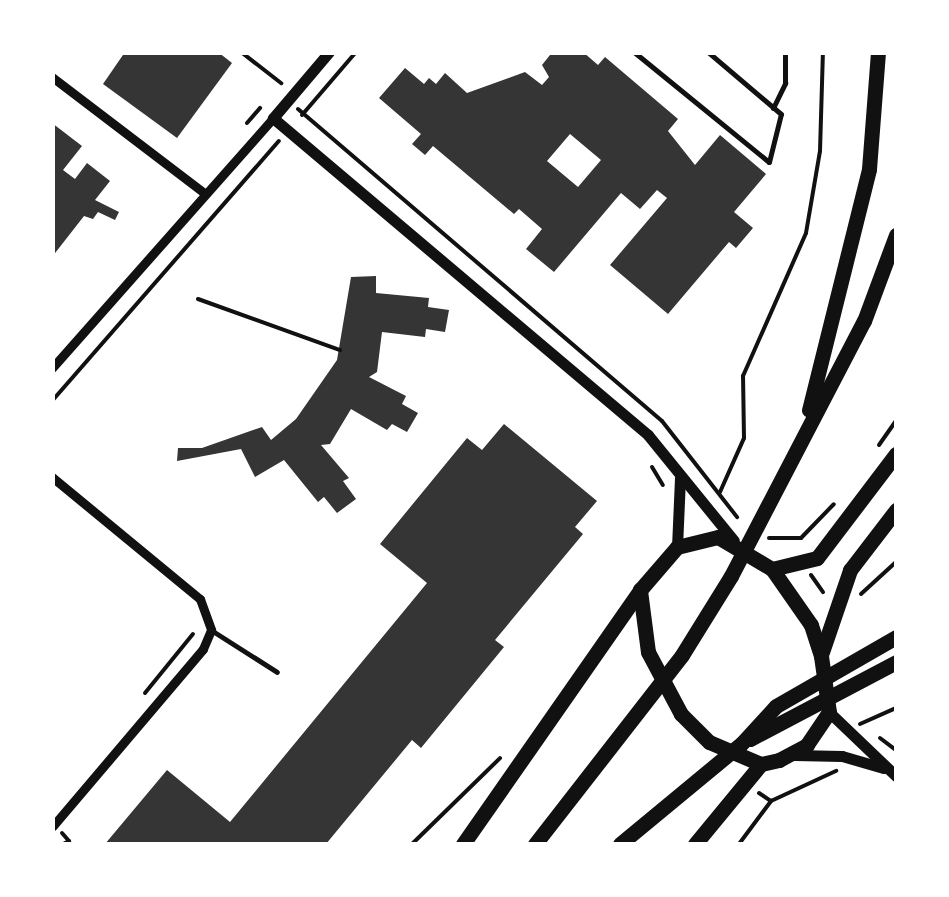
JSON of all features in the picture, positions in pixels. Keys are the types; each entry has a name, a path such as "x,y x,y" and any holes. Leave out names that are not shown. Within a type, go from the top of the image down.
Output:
{"main road":[{"path":"802,438 869,170 878,52"},
{"path":"535,844 598,770 731,576 864,321 896,235"},
{"path":"772,568 806,565 896,454"},
{"path":"822,656 835,600 896,510"},
{"path":"464,844 640,590 677,547 699,538 734,542 772,568 812,625 822,656 829,712 794,755 761,764 723,751 681,714 648,652 640,590"},
{"path":"620,844 742,743 776,706 896,637"},
{"path":"742,743 896,662"},
{"path":"695,844 761,764"}],"street":[{"path":"52,368 328,52"},
{"path":"52,77 204,194"},
{"path":"273,118 648,434 734,542"},
{"path":"52,477 200,600 211,630 52,827"},
{"path":"677,547 680,478"},
{"path":"829,712 891,773"},
{"path":"794,755 842,756 891,773"}],"lane":[{"path":"634,52 769,162 781,114 708,52"},
{"path":"774,108 785,83 785,52"},
{"path":"211,630 277,672"}],"path":[{"path":"241,52 281,83"},
{"path":"52,401 356,52"},
{"path":"719,493 744,438 744,376 806,232 820,151 822,52"},
{"path":"303,114 662,422 748,528"},
{"path":"198,299 340,350"},
{"path":"874,452 896,421"},
{"path":"761,534 792,540 816,526 840,496"},
{"path":"792,540 816,585 852,607 873,578 896,562"},
{"path":"138,700 195,626"},
{"path":"854,709 861,723"},
{"path":"739,844 772,801 839,770"}],"building":[{"path":"125,52 218,52 232,63 177,138 103,84"},
{"path":"583,52 598,65 605,57 678,119 668,131 695,165 720,135 766,174 734,212 753,228 736,248 729,242 668,314 610,265 667,198 657,190 640,209 621,193 554,272 526,249 542,229 519,209 514,214 433,146 425,155 412,144 421,134 379,98 405,68 424,84 429,78 436,84 445,73 467,93 525,72 542,85 549,77 542,65 550,55","holes":["570,134 601,160 578,187 547,161"]},
{"path":"52,123 82,146 63,170 75,179 87,163 110,181 95,200 119,212 115,220 98,212 93,219 84,216 52,257"},
{"path":"376,276 376,293 429,298 428,307 449,310 445,332 426,329 425,337 382,332 377,372 369,377 406,396 402,404 418,413 407,432 392,424 387,430 351,409 330,444 321,445 349,478 343,481 356,499 337,513 324,497 318,502 284,460 255,477 241,449 177,461 178,448 202,448 262,427 271,440 296,419 337,360 351,277"},
{"path":"504,424 597,501 575,527 583,534 495,640 504,647 421,748 412,740 326,844 105,844 167,770 230,822 427,583 380,544 467,438 482,450"}]}
